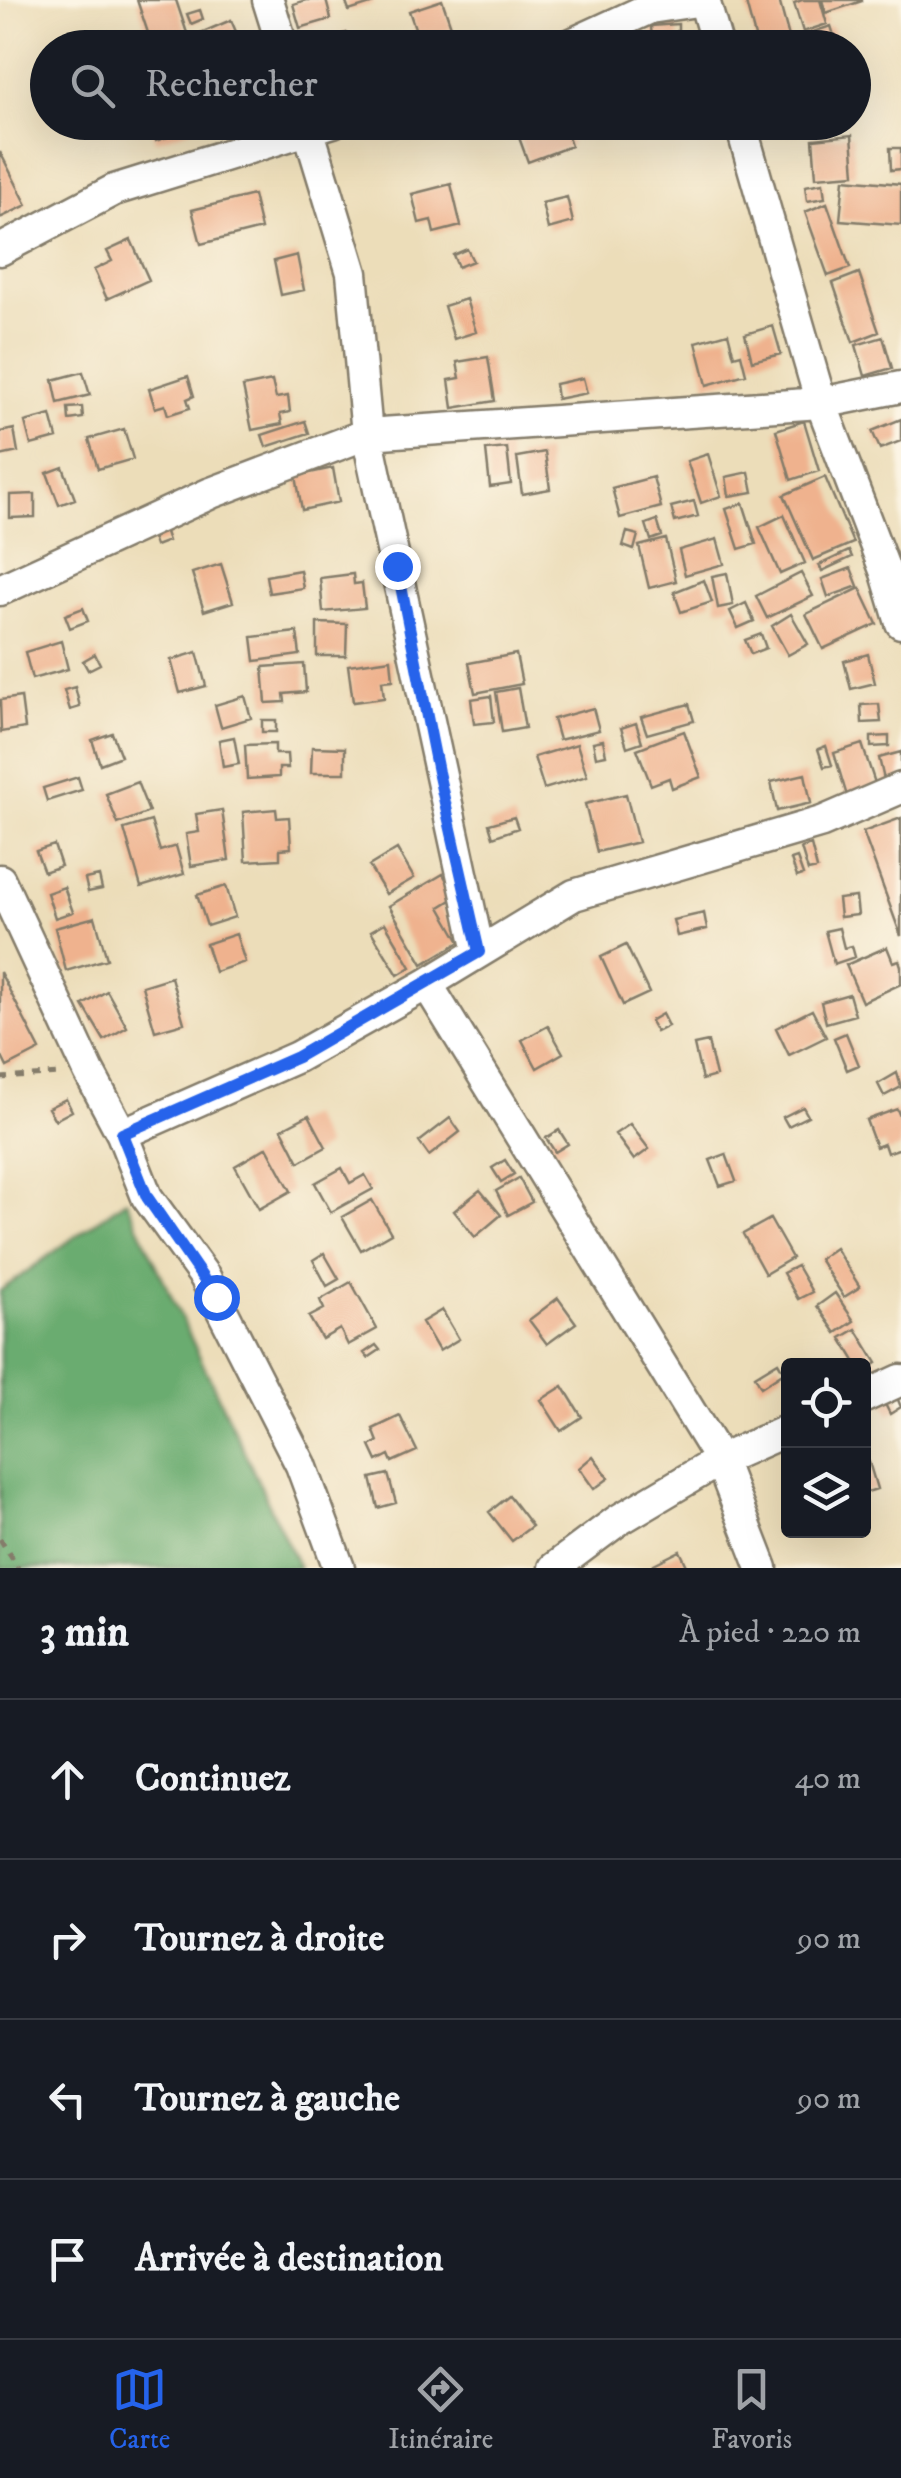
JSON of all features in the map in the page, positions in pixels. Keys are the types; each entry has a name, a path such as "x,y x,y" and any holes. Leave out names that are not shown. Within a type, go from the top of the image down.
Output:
{"street":[{"path":"268,0 277,30"},
{"path":"602,30 650,8 704,0 713,30"},
{"path":"0,250 114,190 269,140"},
{"path":"320,140 352,273 367,434 479,952"},
{"path":"745,140 821,402 901,623"},
{"path":"0,590 210,492 367,434 821,402 901,388"},
{"path":"122,1134 297,1057 574,895 822,822 901,788"},
{"path":"0,880 122,1134 147,1197 204,1277 301,1465 339,1568"},
{"path":"427,984 720,1460 762,1568"},
{"path":"871,1394 901,1380"},
{"path":"554,1568 617,1522 720,1460 781,1433"}],"path":[{"path":"0,1078 89,1072"},
{"path":"0,1540 18,1568"}],"green space":[{"path":"126,1200 299,1568 0,1568 0,1291"}],"building":[{"path":"137,0 176,0 186,30 147,30"},
{"path":"326,0 331,19 300,28 293,4"},
{"path":"345,0 373,0 374,3 349,11"},
{"path":"442,0 452,29 416,30 409,11"},
{"path":"779,0 787,30 753,30 746,3"},
{"path":"820,0 827,24 802,30 794,3"},
{"path":"822,0 862,0 862,1 826,13"},
{"path":"200,10 203,19 191,24 187,14"},
{"path":"231,20 235,30 208,30"},
{"path":"678,24 678,30 651,30 651,26"},
{"path":"520,140 569,140 571,146 528,162"},
{"path":"813,140 852,140 855,174 816,177"},
{"path":"890,148 901,148 901,169 891,170"},
{"path":"0,152 27,205 0,218"},
{"path":"844,179 901,184 901,225 840,220"},
{"path":"823,183 825,198 807,201 805,186"},
{"path":"451,184 461,226 434,233 431,220 419,223 412,194"},
{"path":"253,195 261,229 201,244 192,210"},
{"path":"567,197 573,222 548,229 542,203"},
{"path":"827,203 850,268 828,276 805,212"},
{"path":"131,240 149,280 107,299 94,270 112,261 107,251"},
{"path":"467,249 473,261 458,267 453,255"},
{"path":"297,255 304,290 281,295 274,261"},
{"path":"859,273 879,332 853,342 833,283"},
{"path":"466,299 476,332 454,339 444,306"},
{"path":"773,326 781,354 752,361 745,334"},
{"path":"728,333 734,356 741,354 746,374 707,385 696,342"},
{"path":"883,337 892,368 865,376 856,345"},
{"path":"488,357 495,401 453,408 449,380 460,378 457,362"},
{"path":"83,372 90,395 58,403 53,380"},
{"path":"188,376 194,396 187,399 190,408 168,415 165,405 155,408 149,389"},
{"path":"583,378 587,393 557,399 555,384"},
{"path":"272,381 276,398 288,396 290,412 280,414 282,424 252,430 243,387"},
{"path":"82,407 83,418 69,420 68,408"},
{"path":"51,415 57,438 31,445 25,422"},
{"path":"901,419 901,441 880,449 872,431"},
{"path":"305,421 309,433 266,447 262,435"},
{"path":"804,421 819,471 791,480 776,430"},
{"path":"14,429 18,452 0,456 0,432"},
{"path":"124,429 133,459 98,469 89,439"},
{"path":"507,448 511,484 490,487 486,450"},
{"path":"545,452 550,489 522,494 517,457"},
{"path":"708,454 721,496 701,503 687,461"},
{"path":"63,467 75,499 59,505 47,473"},
{"path":"333,468 339,502 302,510 296,476"},
{"path":"749,472 753,492 729,496 726,477"},
{"path":"653,477 661,507 620,518 612,488"},
{"path":"825,477 853,543 813,560 784,495"},
{"path":"35,494 35,517 10,518 10,495"},
{"path":"694,501 698,516 675,522 671,507"},
{"path":"743,503 756,544 739,549 726,509"},
{"path":"784,515 805,563 780,574 759,527"},
{"path":"657,520 662,536 651,540 646,524"},
{"path":"164,529 168,541 155,546 151,534"},
{"path":"627,532 638,535 634,550 623,546"},
{"path":"666,539 676,581 649,588 639,546"},
{"path":"717,539 724,564 685,575 679,550"},
{"path":"849,551 852,557 822,571 819,565"},
{"path":"221,564 233,602 204,611 192,573"},
{"path":"851,568 858,586 828,597 822,579"},
{"path":"300,570 303,588 269,593 266,576"},
{"path":"727,573 733,605 718,608 712,576"},
{"path":"801,573 813,596 767,618 756,596"},
{"path":"353,574 354,584 362,583 365,608 323,612 320,578"},
{"path":"704,580 712,602 681,612 674,592"},
{"path":"860,588 877,624 823,649 806,614"},
{"path":"746,603 754,621 738,628 730,611"},
{"path":"83,608 88,621 70,628 65,615"},
{"path":"791,614 808,644 788,655 772,626"},
{"path":"317,623 347,624 346,656 317,656"},
{"path":"297,632 300,655 255,661 252,637"},
{"path":"761,634 766,648 751,654 745,640"},
{"path":"61,641 68,669 32,679 25,652"},
{"path":"197,652 206,686 180,693 171,660"},
{"path":"95,654 100,664 88,670 83,661"},
{"path":"516,654 522,684 475,693 469,663"},
{"path":"868,654 875,683 851,689 844,661"},
{"path":"391,659 393,680 382,681 384,698 353,702 348,665"},
{"path":"304,664 306,692 284,694 285,702 266,703 263,667"},
{"path":"75,687 80,707 70,710 64,690"},
{"path":"518,688 525,728 502,732 496,692"},
{"path":"245,696 251,718 221,727 215,705"},
{"path":"491,696 494,722 474,724 471,699"},
{"path":"21,697 25,728 1,732 0,700"},
{"path":"689,704 694,721 647,734 641,717"},
{"path":"879,704 881,722 862,723 861,705"},
{"path":"593,708 599,730 559,740 553,719"},
{"path":"262,720 276,720 276,732 262,732"},
{"path":"636,723 642,742 627,747 621,728"},
{"path":"684,731 701,777 672,788 669,778 651,785 637,749"},
{"path":"112,733 121,756 100,764 92,740"},
{"path":"889,736 889,746 871,747 871,737"},
{"path":"234,737 239,764 223,767 219,740"},
{"path":"603,740 606,755 596,757 593,742"},
{"path":"275,744 275,754 287,754 288,768 279,768 279,777 247,779 245,745"},
{"path":"577,744 587,776 544,789 534,757"},
{"path":"862,744 876,786 847,796 834,753"},
{"path":"826,746 832,765 824,767 818,749"},
{"path":"312,747 345,748 345,773 311,773"},
{"path":"901,752 901,780 885,784 879,758"},
{"path":"805,774 811,803 777,811 771,782"},
{"path":"78,777 82,790 47,801 43,788"},
{"path":"137,782 149,812 118,824 106,794"},
{"path":"626,794 638,842 597,852 585,804"},
{"path":"276,809 277,818 289,817 291,848 280,849 280,859 246,861 243,812"},
{"path":"222,810 229,860 191,866 186,834 199,832 196,814"},
{"path":"514,817 518,828 493,837 489,824"},
{"path":"901,818 901,936 863,832"},
{"path":"151,821 160,851 176,846 184,874 141,887 124,829"},
{"path":"54,845 61,866 44,872 36,851"},
{"path":"811,845 817,869 808,871 801,848"},
{"path":"397,849 414,878 386,894 369,866"},
{"path":"797,858 803,875 797,877 791,860"},
{"path":"443,874 456,897 440,907 460,942 423,964 389,906"},
{"path":"99,876 102,889 88,892 85,879"},
{"path":"226,886 235,917 207,926 197,895"},
{"path":"64,887 73,912 55,918 47,893"},
{"path":"856,897 858,915 840,917 838,899"},
{"path":"704,913 707,929 677,936 673,920"},
{"path":"95,917 107,959 66,971 55,928"},
{"path":"385,923 411,967 398,975 371,931"},
{"path":"839,928 844,948 852,946 855,957 834,964 825,931"},
{"path":"236,934 245,962 215,972 206,944"},
{"path":"626,945 649,993 623,1005 601,957"},
{"path":"887,947 893,962 899,960 901,984 862,1002 846,965"},
{"path":"0,972 40,1050 7,1067 0,1053"},
{"path":"171,977 184,1023 155,1031 142,986"},
{"path":"107,991 127,1027 104,1040 83,1005"},
{"path":"849,994 855,1015 826,1023 821,1002"},
{"path":"812,1010 826,1037 789,1055 776,1028"},
{"path":"662,1014 668,1026 656,1032 650,1021"},
{"path":"548,1026 563,1053 537,1068 522,1040"},
{"path":"846,1033 859,1065 847,1070 834,1038"},
{"path":"708,1042 716,1076 702,1080 694,1045"},
{"path":"897,1073 901,1087 884,1096 878,1084"},
{"path":"66,1099 72,1111 55,1120 48,1108"},
{"path":"803,1107 808,1116 788,1126 783,1117"},
{"path":"897,1109 901,1148 887,1153 884,1144 876,1147 866,1120"},
{"path":"309,1115 326,1147 299,1162 282,1129"},
{"path":"450,1118 460,1132 429,1156 419,1142"},
{"path":"630,1124 649,1149 634,1160 615,1134"},
{"path":"559,1130 568,1144 555,1152 546,1138"},
{"path":"267,1147 291,1191 259,1209 235,1166"},
{"path":"726,1154 736,1181 720,1186 710,1160"},
{"path":"505,1160 514,1174 501,1182 492,1168"},
{"path":"342,1168 350,1183 365,1175 373,1189 331,1212 315,1183"},
{"path":"519,1178 532,1202 508,1215 496,1191"},
{"path":"480,1190 501,1215 475,1237 454,1211"},
{"path":"372,1200 391,1233 361,1250 342,1217"},
{"path":"770,1219 792,1258 765,1274 743,1234"},
{"path":"835,1248 860,1287 844,1297 819,1259"},
{"path":"324,1253 339,1279 327,1286 313,1260"},
{"path":"797,1266 812,1292 798,1299 783,1273"},
{"path":"351,1282 377,1329 348,1345 340,1329 322,1339 309,1317 324,1309 320,1300"},
{"path":"835,1293 854,1321 836,1333 817,1306"},
{"path":"558,1298 576,1323 547,1344 529,1320"},
{"path":"442,1310 459,1339 439,1351 422,1322"},
{"path":"856,1329 877,1363 871,1367 871,1358 853,1358 841,1338"},
{"path":"376,1345 380,1350 368,1358 364,1353"},
{"path":"778,1362 781,1367 781,1374 761,1387 755,1376"},
{"path":"563,1386 582,1417 561,1431 541,1400"},
{"path":"896,1395 901,1407 890,1414 884,1402"},
{"path":"400,1416 417,1451 392,1462 389,1455 377,1461 370,1446 378,1442 373,1429"},
{"path":"593,1456 609,1478 594,1489 579,1468"},
{"path":"871,1469 877,1489 871,1491"},
{"path":"388,1474 396,1503 378,1508 371,1478"},
{"path":"509,1496 532,1526 512,1541 489,1512"},
{"path":"680,1551 688,1568 656,1568 654,1564"}],"route":[{"path":"216,1297 147,1197 122,1134 297,1057 479,952 397,566"}]}
